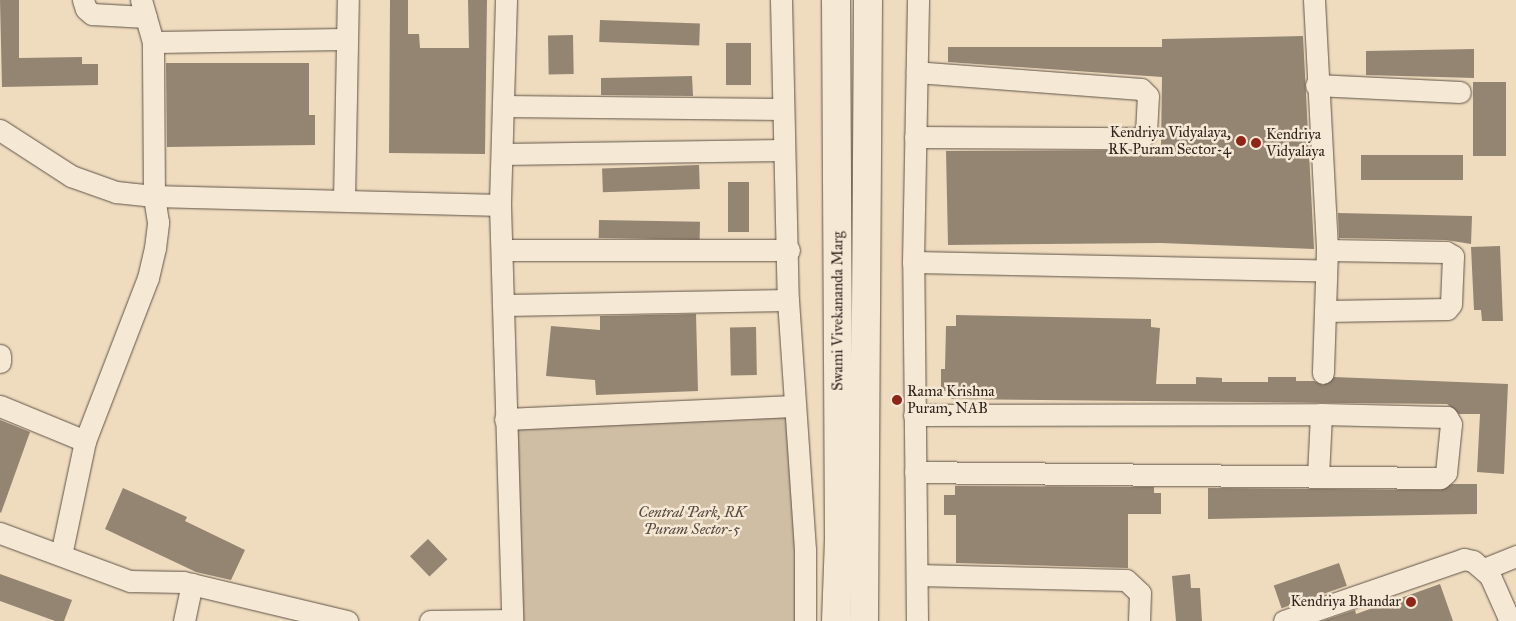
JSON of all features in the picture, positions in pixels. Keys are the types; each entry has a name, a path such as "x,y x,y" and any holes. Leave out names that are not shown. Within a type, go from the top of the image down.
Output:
{"street":[{"path":"61,555 86,440 152,263 158,222 154,196 153,42 143,8 92,14 86,9 83,0"},
{"path":"344,200 348,0"},
{"path":"430,621 512,620 505,419 505,305 500,205 506,0"},
{"path":"781,0 782,150 789,250 788,300 805,549 806,621"},
{"name":"Swami Vivekananda Marg","path":"836,0 839,538 836,621"},
{"name":"Swami Vivekananda Marg","path":"864,621 868,0"},
{"path":"917,621 913,262 918,0"},
{"path":"1314,0 1316,85 1326,250 1323,373"},
{"path":"153,42 347,39"},
{"path":"915,137 1141,138 1146,133 1148,96 1141,89 917,72"},
{"path":"1316,85 1460,92"},
{"path":"503,106 782,109"},
{"path":"0,130 71,176 116,192 154,196 500,205"},
{"path":"502,154 782,150"},
{"path":"502,250 789,250"},
{"path":"1326,250 1446,252 1453,256 1451,304 1447,309 1326,311"},
{"path":"913,262 1326,270"},
{"path":"505,305 788,300"},
{"path":"0,355 0,362"},
{"path":"0,406 86,440"},
{"path":"505,419 794,406"},
{"path":"914,414 1321,414 1447,417 1451,424 1446,473 1440,478 915,472"},
{"path":"1318,476 1321,414"},
{"path":"0,533 130,581 192,584 347,621"},
{"path":"1484,569 1516,556"},
{"path":"1284,621 1459,560 1473,561 1484,569 1494,582 1510,621"},
{"path":"917,575 1126,580 1140,593 1139,621"},
{"path":"184,621 192,584"}],"green space":[{"name":"Central Park, RK Puram Sector-5","path":"792,413 796,621 521,621 517,418"}],"building":[{"path":"0,0 19,0 19,58 82,57 82,64 98,64 98,85 2,87"},
{"path":"390,0 408,0 408,34 419,34 420,48 469,48 468,0 487,0 485,154 389,153"},
{"path":"600,20 700,23 699,45 599,42"},
{"path":"548,35 573,35 574,74 549,74"},
{"path":"1303,36 1314,249 1161,243 948,245 946,151 1161,150 1162,77 948,62 948,47 1162,47 1162,39"},
{"path":"726,43 751,43 751,85 726,85"},
{"path":"1474,49 1474,78 1366,75 1366,51"},
{"path":"166,63 309,63 309,115 315,115 315,145 167,147"},
{"path":"692,76 693,96 601,95 601,78"},
{"path":"1473,82 1506,82 1506,156 1473,156"},
{"path":"1361,155 1463,155 1463,180 1361,180"},
{"path":"699,165 700,189 603,192 602,168"},
{"path":"728,182 749,182 749,232 728,232"},
{"path":"1338,213 1472,216 1471,244 1446,240 1339,238"},
{"path":"599,220 700,222 700,240 599,238"},
{"path":"1500,246 1503,321 1482,321 1481,310 1474,310 1471,247"},
{"path":"696,314 698,391 596,395 595,380 546,376 551,326 600,330 600,316"},
{"path":"956,315 1151,319 1151,327 1160,328 1156,384 1196,384 1196,377 1222,378 1222,382 1268,382 1268,377 1296,377 1296,381 1314,381 1323,385 1334,377 1508,384 1504,474 1477,472 1480,414 1459,414 1447,404 951,399 951,391 941,391 941,369 945,369 946,326 956,326"},
{"path":"730,327 756,327 757,375 731,375"},
{"path":"0,420 30,432 1,513 0,512"},
{"path":"1452,484 1477,484 1477,514 1208,519 1208,488 1440,490"},
{"path":"955,486 1154,487 1154,493 1161,493 1161,514 1128,514 1128,568 956,563 956,515 944,515 944,495 955,495"},
{"path":"123,488 187,517 185,521 245,550 231,580 196,572 105,529"},
{"path":"428,539 447,559 429,577 410,556"},
{"path":"1339,563 1347,586 1282,608 1274,585"},
{"path":"0,574 72,600 64,621 55,621 0,601"},
{"path":"1190,574 1191,588 1200,588 1202,621 1176,621 1172,576"},
{"path":"1440,584 1453,621 1322,621 1355,610 1356,614"}],"place":[{"name":"Kendriya Vidyalaya, RK Puram Sector-4","path":"1241,141"},
{"name":"Kendriya Vidyalaya","path":"1256,143"},
{"name":"Rama Krishna Puram, NAB","path":"897,400"},
{"name":"Kendriya Bhandar","path":"1411,602"}]}
